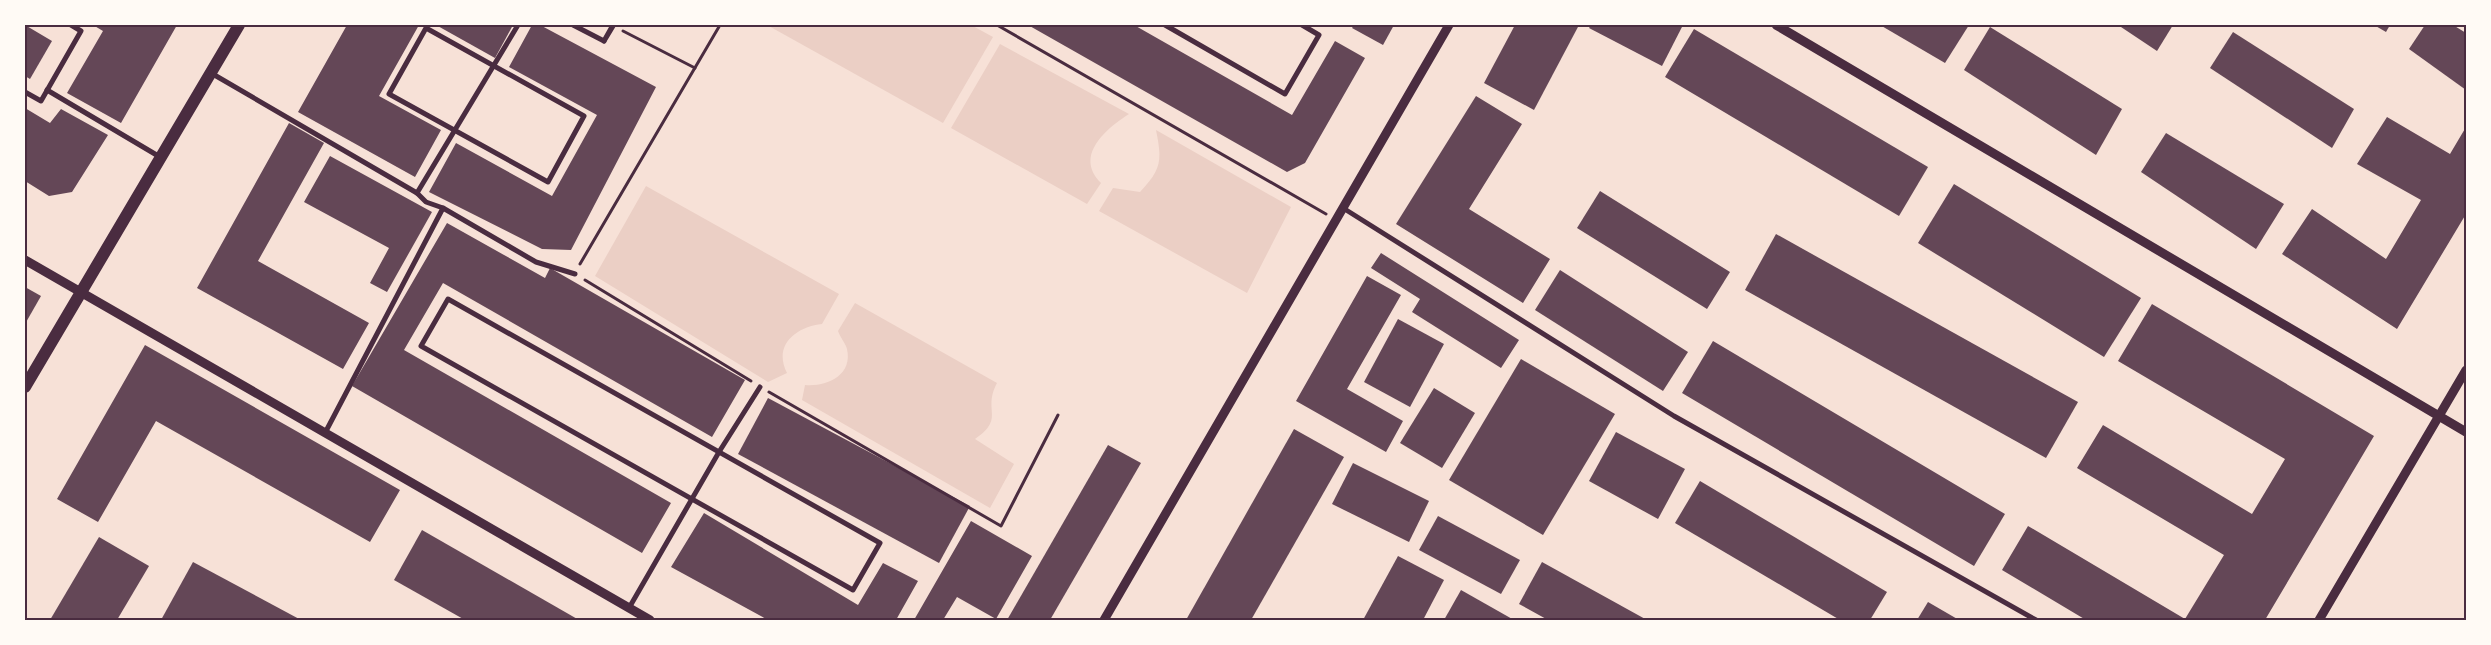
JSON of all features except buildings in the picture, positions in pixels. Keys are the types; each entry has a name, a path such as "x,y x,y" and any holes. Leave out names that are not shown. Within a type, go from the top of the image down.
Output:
{"main road":[{"path":"25,387 239,25"}],"street":[{"path":"25,92 40,101 82,31 71,25"},
{"path":"417,193 518,25"},
{"path":"573,25 604,41 613,25"},
{"path":"1164,25 1285,94 1319,35 1302,25"},
{"path":"1104,620 1448,25"},
{"path":"1776,25 2466,432"},
{"path":"426,28 493,65 584,116 548,182 389,94 426,28"},
{"path":"210,73 417,193 426,202 443,208 536,262 575,274"},
{"path":"47,90 160,157"},
{"path":"325,433 443,208"},
{"path":"1343,208 1674,416 2036,620"},
{"path":"25,260 650,620"},
{"path":"448,299 719,452 880,543 853,590 421,346 448,299"},
{"path":"2319,620 2466,370"},
{"path":"629,608 719,452 760,387"}],"path":[{"path":"613,25 695,68"},
{"path":"720,25 575,274 760,387 1001,526 1058,416"},
{"path":"997,25 1336,220"}],"shaded area":[{"path":"767,25 971,25 993,37 943,123"},
{"path":"1000,44 1129,114 1111,127 1096,144 1090,163 1093,173 1101,183 1087,204 951,128"},
{"path":"1156,130 1291,207 1247,293 1099,211 1113,188 1140,192 1153,177 1159,157"},
{"path":"646,186 839,294 822,324 803,329 795,334 785,346 783,363 787,373 768,382 595,276"},
{"path":"855,303 997,383 993,393 992,419 984,432 975,439 1014,464 990,508 802,400 805,385 829,382 842,373 846,366 848,358 847,349 838,331"}]}
